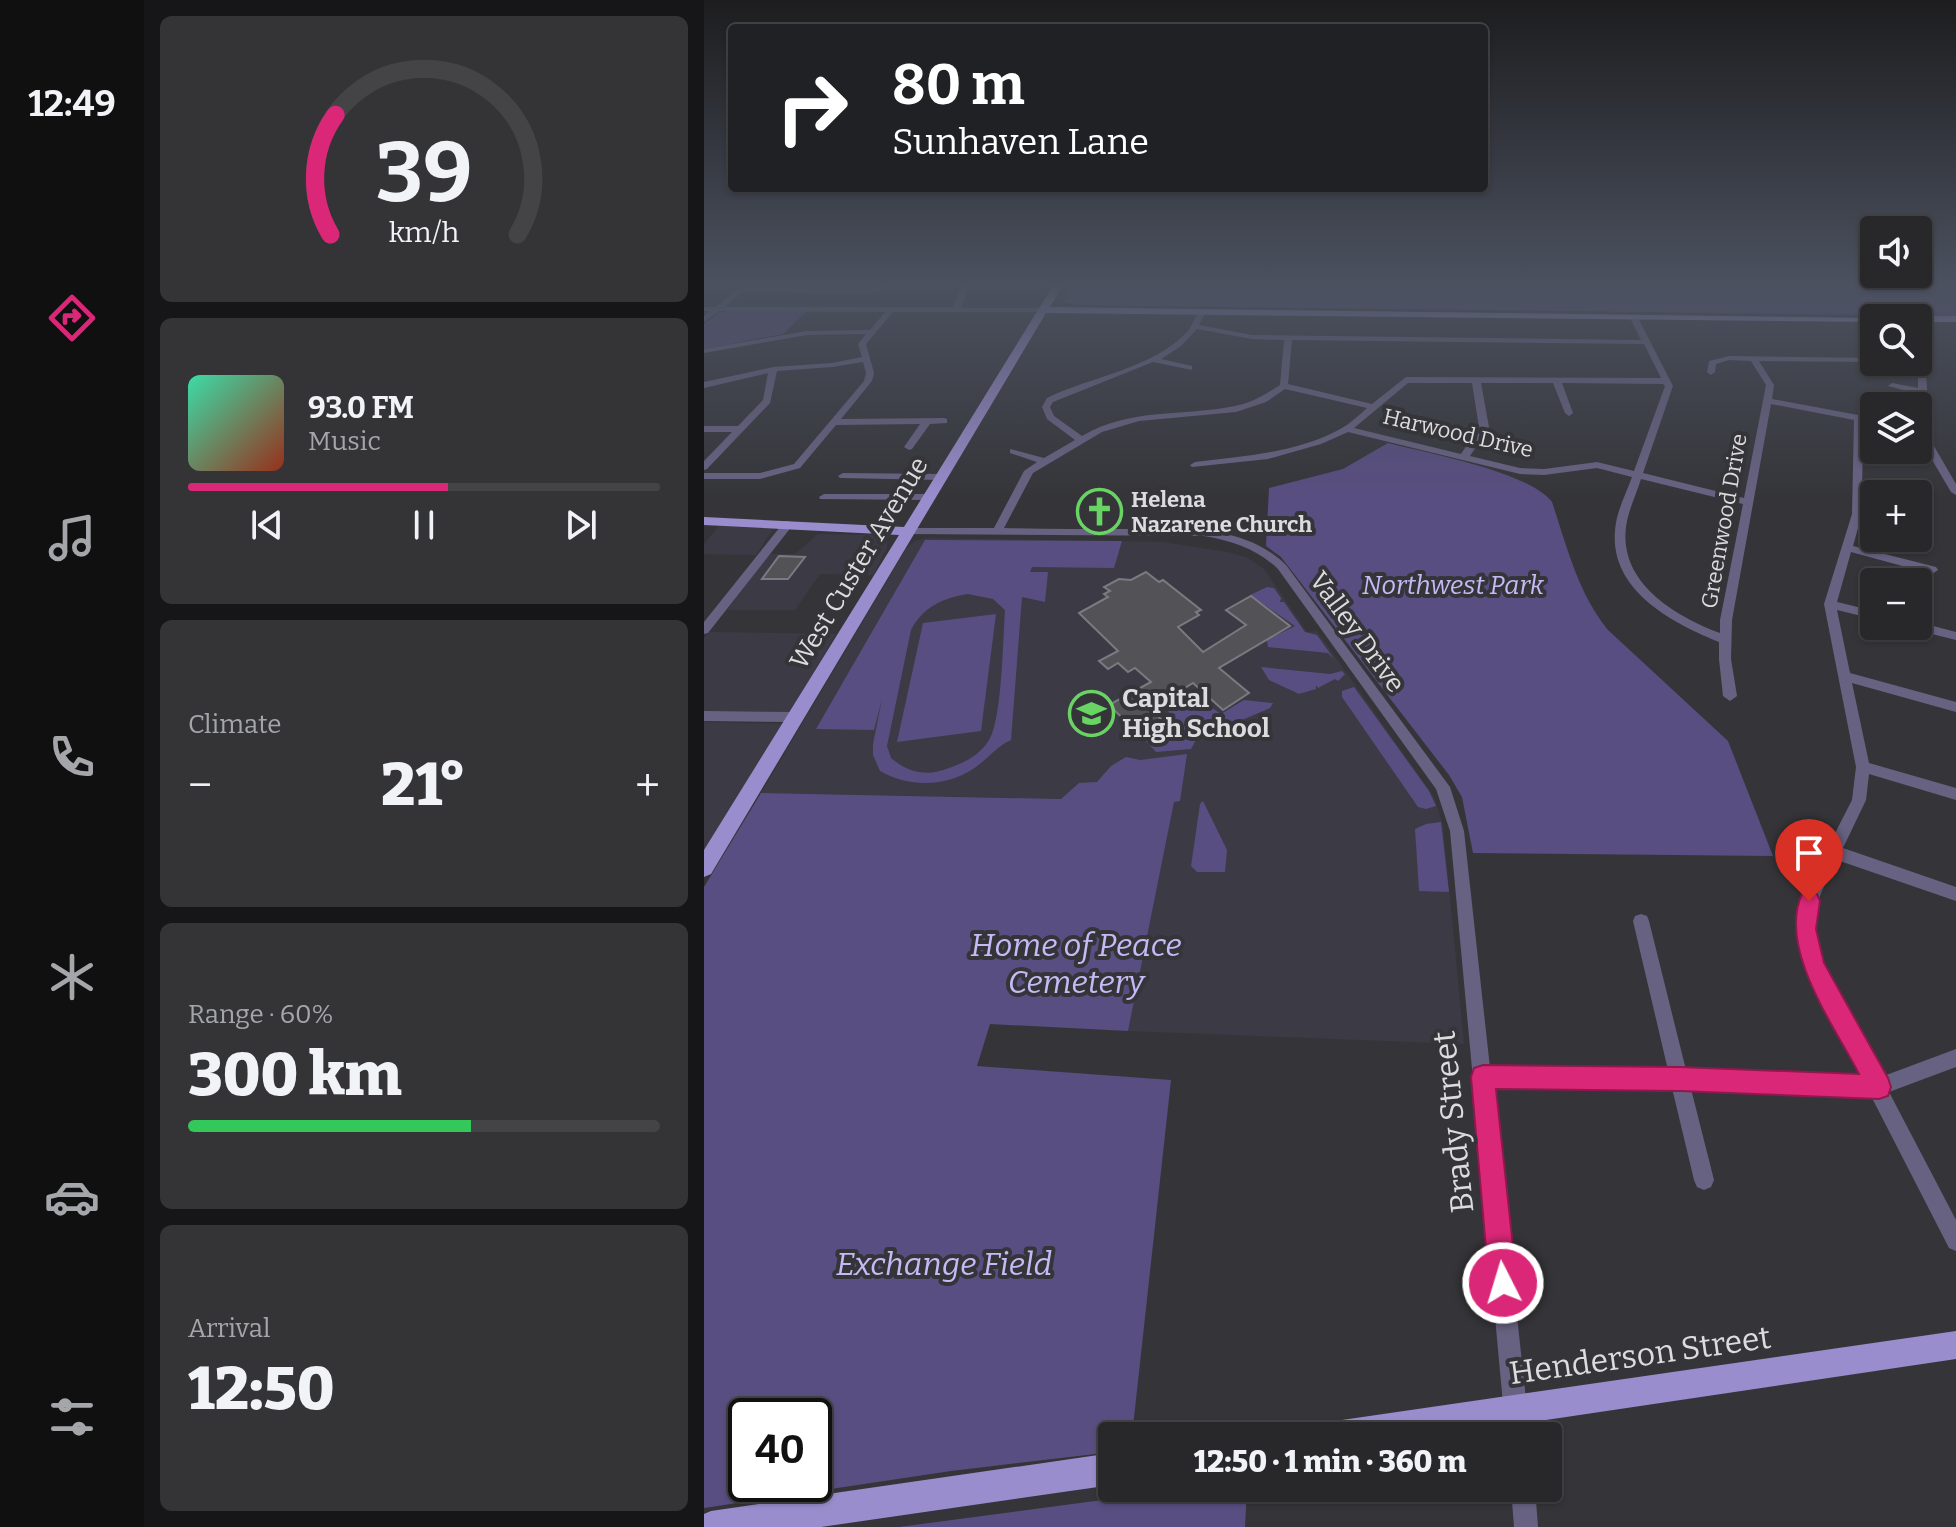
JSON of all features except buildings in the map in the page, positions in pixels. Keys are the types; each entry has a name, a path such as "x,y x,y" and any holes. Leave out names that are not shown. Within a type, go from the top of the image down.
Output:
{"main road":[{"name":"West Custer Avenue","path":"704,868 1015,355"},
{"path":"704,521 908,531"},
{"name":"Henderson Street","path":"1522,1422 1956,1345"},
{"path":"711,1527 1098,1471"}],"street":[{"path":"704,476 760,476 787,471 805,458 868,381 870,373 864,355"},
{"path":"1081,440 1050,417 1046,407 1050,400 1157,355"},
{"path":"997,532 1026,473 1043,461 1115,423 1138,418 1211,413 1251,405 1284,386 1287,355"},
{"path":"1653,355 1669,386 1620,529 1621,552 1629,572 1641,589 1661,607 1693,627 1725,640"},
{"name":"Greenwood Drive","path":"1730,696 1725,640 1769,382 1753,358"},
{"path":"704,385 773,369 865,359"},
{"path":"1152,359 1189,368"},
{"path":"1711,372 1710,365 1717,360 1860,360"},
{"path":"704,467 769,397 773,369"},
{"path":"1892,386 1923,392 1922,376"},
{"path":"1464,457 1484,427 1476,379"},
{"path":"1195,465 1285,452 1347,429 1406,380 1667,381"},
{"path":"1556,380 1569,413"},
{"path":"1284,386 1374,407"},
{"path":"1767,401 1860,418"},
{"path":"909,447 927,421"},
{"path":"835,422 944,421"},
{"path":"704,429 741,429"},
{"name":"Harwood Drive","path":"1347,429 1531,472 1591,464 1747,502"},
{"path":"1013,451 1043,461"},
{"path":"1932,455 1956,492"},
{"path":"1862,464 1858,501 1830,604 1863,767 1859,800 1809,901 1805,929 1822,982 1956,1241"},
{"path":"843,476 941,477"},
{"path":"824,497 929,497"},
{"path":"704,630 788,524"},
{"name":"Valley Drive","path":"908,531 1204,533 1233,538 1265,551 1287,573 1443,787 1450,802"},
{"path":"1847,548 1924,568"},
{"path":"1830,604 1860,612"},
{"path":"1932,630 1956,636"},
{"path":"1844,676 1956,707"},
{"path":"704,716 795,717"},
{"path":"1863,767 1956,794"},
{"name":"Brady Street","path":"1450,802 1457,831 1516,1422"},
{"path":"1834,852 1956,894"},
{"path":"1641,921 1704,1180"},
{"path":"1483,1077 1680,1079 1879,1087 1956,1058"},
{"path":"1524,1502 1526,1527"}],"shaded area":[{"path":"719,526 773,529 756,555 704,554 704,544"},
{"path":"818,534 876,535 887,540 887,548 873,575 820,574 795,610 727,610 768,554 795,554"},
{"name":"Capital High School","path":"926,538 1162,542 1228,552 1248,558 1264,569 1307,632 1317,631 1434,797 1443,826 1464,1044 1128,1031 1173,801 761,793 906,549 915,541"},
{"path":"709,632 836,634 791,711 783,714 704,712 704,638"},
{"path":"704,722 785,724 704,856"}],"green space":[{"name":"Northwest Park","path":"1388,443 1500,473 1540,491 1552,502 1581,585 1608,630 1728,741 1773,856 1473,853 1462,797 1449,775 1281,557 1266,546 1269,488 1343,469"},
{"path":"925,540 1122,541 1114,568 1032,567 1030,572 1048,572 1045,602 1022,597 1011,740 970,771 945,781 918,783 880,771 873,755 873,744 882,699 874,730 816,729","holes":["968,594 993,599 1005,610 997,716 989,740 971,758 941,771 926,773 905,767 891,758 887,746 911,630 921,615 942,601"]},
{"path":"1267,587 1274,588 1281,598 1280,602 1284,602 1305,632 1317,635 1334,659 1328,653 1268,647 1267,640 1295,626 1250,595"},
{"path":"996,614 981,731 897,742 923,623"},
{"path":"1261,667 1330,674 1342,671 1345,674 1338,681 1335,679 1318,688 1316,685 1316,689 1299,694 1269,680"},
{"path":"1354,687 1429,791 1436,806 1426,809 1418,807 1342,697 1342,691"},
{"path":"1186,696 1198,698 1221,714 1244,700 1273,703 1270,708 1196,740 1191,749 1156,752 1139,734 1171,715 1168,711"},
{"name":"Exchange Field","path":"1187,754 1180,801 1174,802 1128,1031 990,1024 977,1066 1171,1080 1134,1422 1098,1422 1098,1454 832,1489 832,1398 728,1398 728,1502 744,1502 704,1508 704,887 761,793 1061,799 1079,783 1097,782 1111,766 1126,757 1140,760"},
{"path":"1203,801 1227,850 1225,872 1197,872 1191,866 1200,804"},
{"path":"1441,822 1449,892 1419,891 1415,829"},
{"path":"1098,1501 1246,1502 1245,1527 899,1527"}],"place":[{"name":"Helena Nazarene Church","path":"1100,512"},
{"name":"Capital High School","path":"1091,713"}],"route":[{"path":"1503,1283 1483,1077 1680,1079 1879,1087 1814,966 1805,929 1809,901"}],"park label":[{"name":"Home of Peace Cemetery","path":"1076,964"}]}
